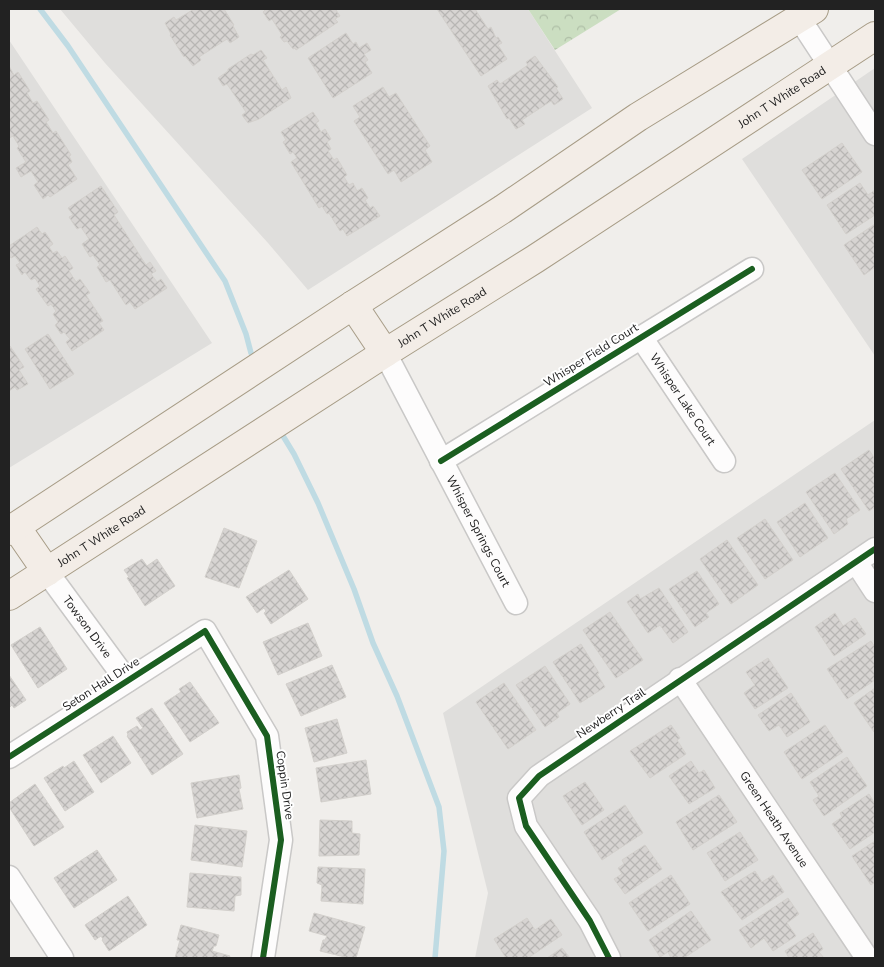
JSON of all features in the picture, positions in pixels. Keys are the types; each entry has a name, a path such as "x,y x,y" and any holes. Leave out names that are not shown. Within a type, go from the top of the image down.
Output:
{"main road":[{"path":"46,572 12,529 503,209 638,118 806,14"},
{"name":"John T White Road","path":"9,596 385,353 535,259 875,36"},
{"path":"353,305 385,353"}],"street":[{"path":"806,14 829,66 875,134"},
{"name":"Whisper Field Court","path":"441,461 752,269"},
{"name":"Whisper Lake Court","path":"641,337 724,461"},
{"name":"Whisper Springs Court","path":"385,353 516,603"},
{"name":"Newberry Trail","path":"609,958 590,921 526,826 518,798 539,776 875,549"},
{"path":"856,562 875,591"},
{"name":"Towson Drive","path":"46,572 127,681"},
{"name":"Seton Hall Drive","path":"9,757 205,631"},
{"name":"Coppin Drive","path":"205,631 267,736 281,840 264,958"},
{"name":"Green Heath Avenue","path":"680,679 867,958"},
{"path":"9,877 62,958"}],"shaded area":[{"path":"60,9 528,9 592,108 308,290 268,243 105,63"},
{"path":"9,40 212,343 9,468"},
{"path":"875,68 875,356 742,159"},
{"path":"875,420 875,958 475,958 488,893 443,713"}],"green space":[{"path":"528,9 621,9 555,50"}],"building":[{"path":"194,9 224,9 239,37 230,43 227,39 199,57 201,60 193,66 184,57 165,23 174,17 176,20"},
{"path":"266,9 337,9 340,16 335,19 338,22 296,50 280,37 282,35 272,19 269,21 263,12"},
{"path":"437,9 475,9 488,29 491,27 496,38 498,37 502,43 498,45 507,59 481,76"},
{"path":"346,33 353,44 356,42 359,48 367,43 371,50 364,54 368,60 365,62 372,73 333,98 308,58"},
{"path":"261,50 267,58 263,60 282,90 286,87 291,98 259,119 248,123 242,115 246,112 227,84 223,86 218,78 251,54 253,55"},
{"path":"535,56 558,87 556,88 563,99 554,105 551,101 522,120 525,124 516,129 509,118 507,119 488,86 497,80 500,84 528,65 526,62"},
{"path":"9,66 14,75 18,72 30,91 27,93 33,103 37,101 49,120 46,122 53,133 56,131 71,155 69,156 72,162 68,165 77,179 50,197 48,195 43,199 34,185 38,182 31,171 21,177 16,168 26,162 17,148 19,146 13,136 9,138"},
{"path":"383,87 389,97 396,93 430,146 425,150 432,162 401,182 394,170 388,174 354,121 360,117 353,106"},
{"path":"313,112 319,121 316,123 321,132 325,129 331,139 327,142 331,149 328,151 334,160 337,158 347,175 344,177 349,185 353,183 357,191 362,188 368,198 365,200 370,208 373,206 380,216 347,236 343,229 340,231 329,213 327,214 322,206 319,208 291,162 297,158 293,152 290,154 283,142 286,140 281,132"},
{"path":"842,143 862,172 822,199 802,170"},
{"path":"860,183 868,195 875,190 875,215 846,234 827,205"},
{"path":"101,186 118,212 114,215 146,265 150,262 156,271 151,274 157,282 161,279 167,288 135,309 130,302 126,305 110,280 106,282 97,267 100,265 93,255 90,257 82,244 89,239 81,227 77,229 69,217 73,215 68,208"},
{"path":"875,224 875,267 864,275 844,245"},
{"path":"37,227 42,234 45,232 53,244 49,247 53,253 57,251 62,258 65,256 73,268 69,271 76,282 80,279 90,293 86,295 103,321 99,323 104,330 72,351 66,342 70,339 64,332 61,334 55,325 58,322 53,314 56,311 51,304 48,306 36,289 40,286 35,278 31,280 25,272 22,275 16,265 20,263 15,256 11,258 9,255 9,246"},
{"path":"48,334 74,374 50,389 25,349"},
{"path":"9,347 24,367 19,370 28,384 17,390 15,387 9,391"},
{"path":"869,450 875,459 875,507 869,511 841,469"},
{"path":"835,473 860,510 846,519 848,524 834,534 806,492"},
{"path":"805,503 828,538 800,557 777,522"},
{"path":"765,519 793,560 765,579 737,538"},
{"path":"224,528 257,541 239,588 205,577"},
{"path":"727,540 758,585 731,604 700,559"},
{"path":"142,559 147,566 157,559 175,586 145,606 124,570"},
{"path":"289,570 308,599 271,624 264,613 266,611 264,608 257,613 246,597"},
{"path":"697,571 719,604 706,613 709,617 695,627 669,589"},
{"path":"659,588 688,632 673,643 660,625 648,633 627,602 638,594 640,599"},
{"path":"610,612 643,660 616,678 583,630"},
{"path":"835,613 843,626 855,618 866,634 834,656 815,627"},
{"path":"308,623 322,656 278,675 263,642"},
{"path":"40,627 67,669 38,688 11,645"},
{"path":"871,641 875,647 875,680 847,699 827,669"},
{"path":"581,644 599,673 597,674 605,687 580,703 553,662"},
{"path":"768,658 788,688 755,709 744,693 755,685 746,672"},
{"path":"332,665 346,697 301,716 286,684"},
{"path":"545,666 570,704 557,713 559,717 545,727 516,685"},
{"path":"9,675 26,700 14,708 12,705 9,708"},
{"path":"190,682 219,723 190,742 164,703 181,692 179,689"},
{"path":"504,683 536,730 508,749 476,702"},
{"path":"875,688 875,731 874,732 854,703"},
{"path":"791,693 810,722 787,737 779,725 769,731 758,715"},
{"path":"152,708 183,754 152,775 127,736 127,732 137,726 140,730 143,728 136,718"},
{"path":"337,719 347,753 314,762 305,728"},
{"path":"671,725 680,738 677,740 686,754 650,778 630,751"},
{"path":"825,725 843,752 802,779 784,752"},
{"path":"113,736 131,763 101,783 83,755"},
{"path":"847,757 867,786 824,816 813,800 819,796 810,782"},
{"path":"366,760 371,794 321,802 316,768"},
{"path":"74,761 94,792 65,811 44,778"},
{"path":"691,761 699,773 704,770 715,788 689,804 669,776"},
{"path":"239,775 241,788 239,789 243,809 197,818 191,783"},
{"path":"585,782 604,810 582,825 563,796"},
{"path":"35,784 64,827 34,846 9,807 9,803"},
{"path":"869,794 875,804 875,832 850,849 832,824 842,817 840,813"},
{"path":"719,795 737,822 693,850 676,822"},
{"path":"625,805 643,833 602,860 584,832"},
{"path":"320,820 352,821 352,833 360,834 359,855 319,856"},
{"path":"195,825 247,831 242,867 191,860"},
{"path":"740,832 758,860 725,881 707,853"},
{"path":"875,841 875,882 871,885 852,856"},
{"path":"645,845 662,869 625,894 614,879 622,874 618,868 624,864 622,860"},
{"path":"97,850 117,880 74,908 54,878"},
{"path":"318,867 365,869 363,904 321,901 322,885 317,883"},
{"path":"755,871 762,882 773,875 784,892 742,920 721,892"},
{"path":"190,873 241,877 241,895 235,896 234,911 187,907"},
{"path":"671,875 690,904 648,931 629,903"},
{"path":"128,896 147,925 109,951 101,936 95,940 85,925"},
{"path":"788,898 799,914 787,923 796,936 773,951 764,938 751,948 739,930"},
{"path":"691,911 711,940 684,958 671,958 668,952 660,957 649,940"},
{"path":"314,913 365,927 356,958 320,951 323,940 327,936 309,931"},
{"path":"527,918 535,930 551,919 562,935 528,958 506,958 494,939"},
{"path":"181,925 219,935 216,946 214,946 212,951 230,956 229,958 175,958 180,940 177,940"},
{"path":"813,933 823,949 819,952 824,958 789,958 785,951"},
{"path":"562,948 570,958 547,958"}],"waterway":[{"path":"40,9 68,46 225,281 246,334 251,353"},
{"path":"280,431 294,454 318,503 354,589 373,643 397,696 439,807 444,851 435,958"}],"cycle path":[{"path":"441,461 752,269"},
{"path":"609,958 590,921 526,826 519,798 539,776 875,549"},
{"path":"9,757 205,631 267,736 281,840 263,958"}]}
